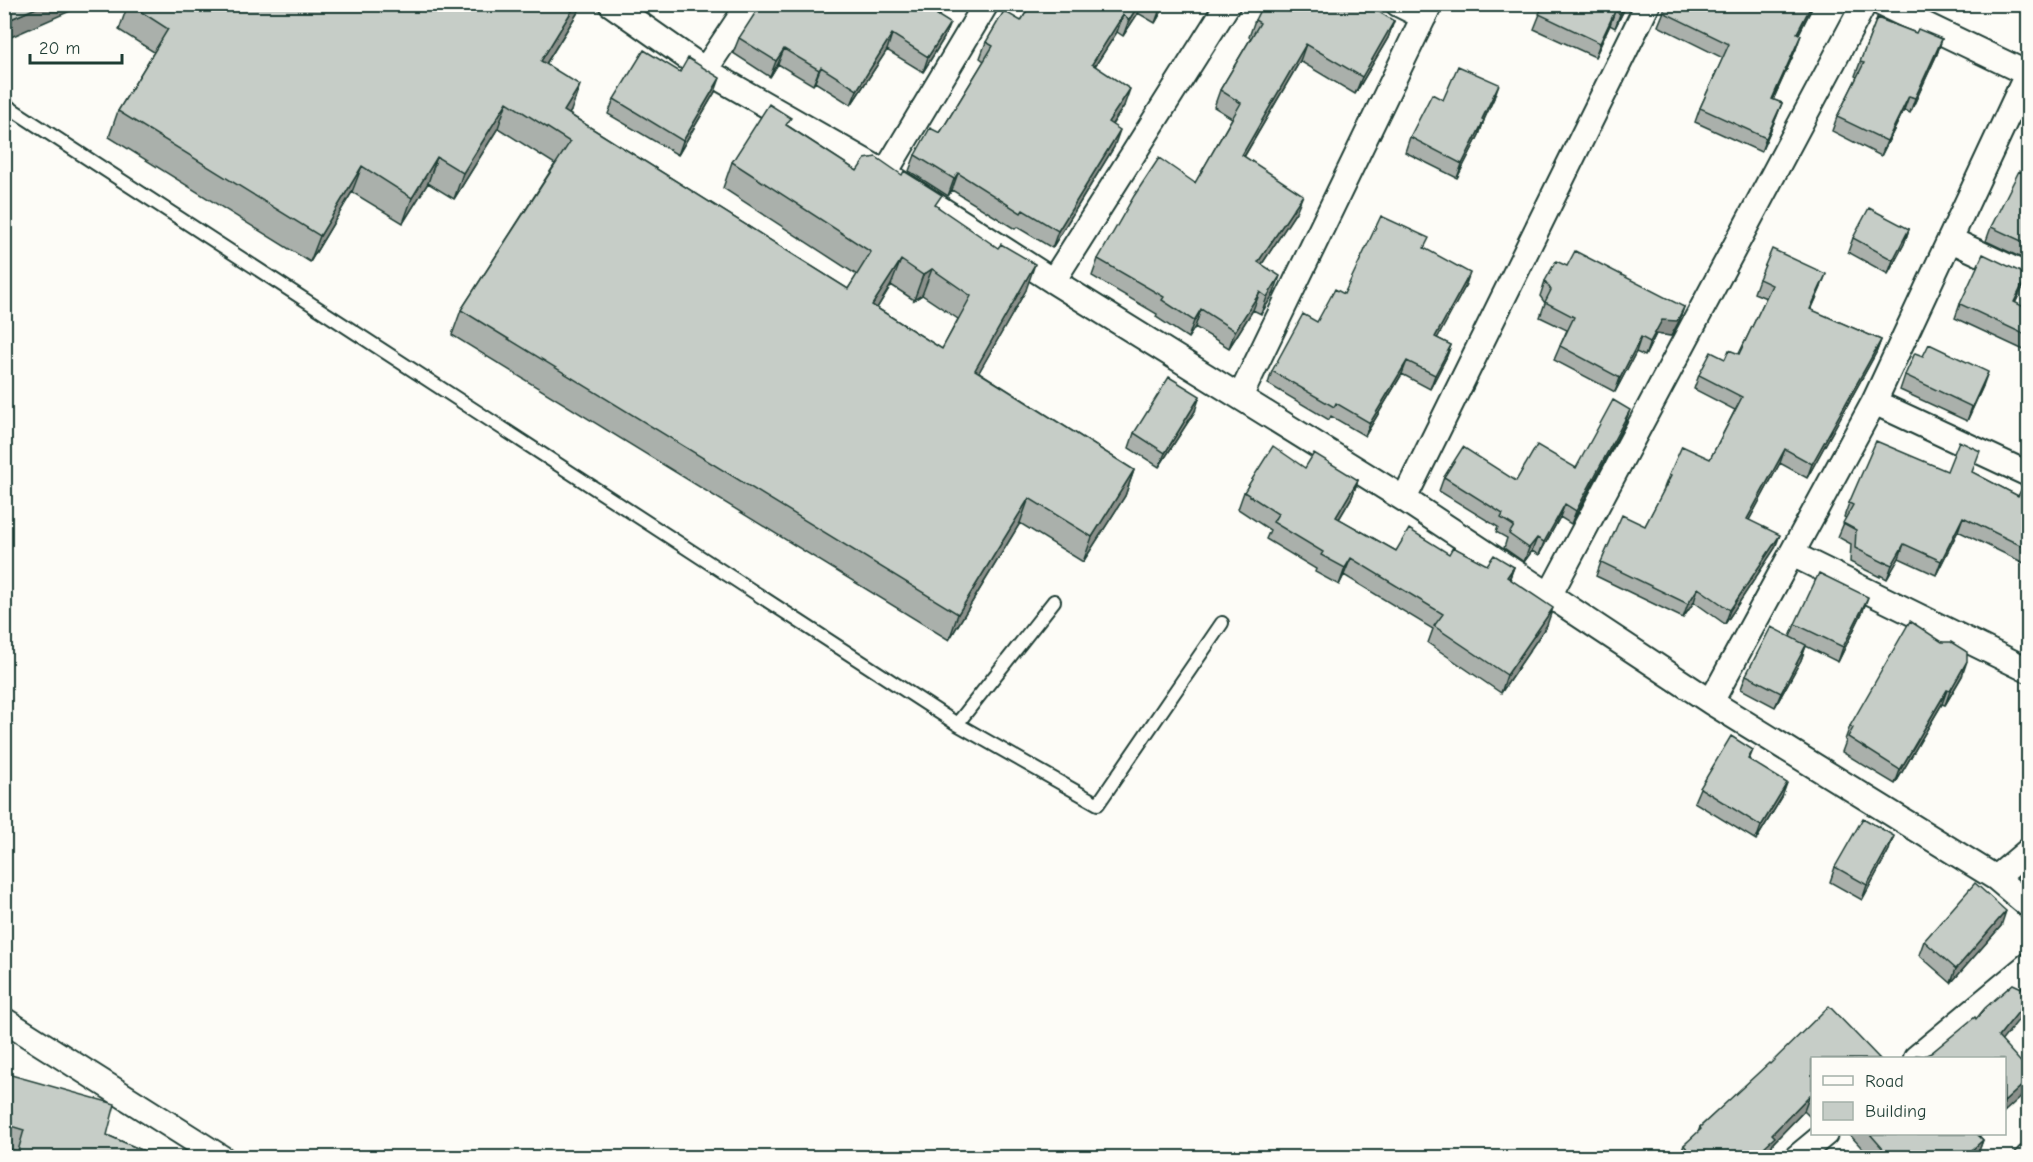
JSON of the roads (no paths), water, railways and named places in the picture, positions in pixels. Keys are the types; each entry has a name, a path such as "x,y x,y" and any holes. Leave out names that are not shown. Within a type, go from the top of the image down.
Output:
{"street":[{"path":"611,4 705,70 885,173 1404,499 1711,702 1996,878 2028,905"},
{"path":"705,70 749,4"},
{"path":"885,173 986,4"},
{"path":"1053,280 1228,4"},
{"path":"1240,397 1427,11 1398,4"},
{"path":"1404,499 1648,4"},
{"path":"1549,596 1864,4"},
{"path":"1711,702 1874,402 2028,73 1882,4"},
{"path":"1951,240 2028,276"},
{"path":"1874,402 2028,474"},
{"path":"1792,554 2028,670"},
{"path":"1996,878 2028,851"},
{"path":"1918,1057 2028,965"},
{"path":"4,1020 222,1158"},
{"path":"1796,1158 1824,1135"}],"lane":[{"path":"4,104 957,724 1098,804 1222,623"},
{"path":"957,724 1054,601"}]}
